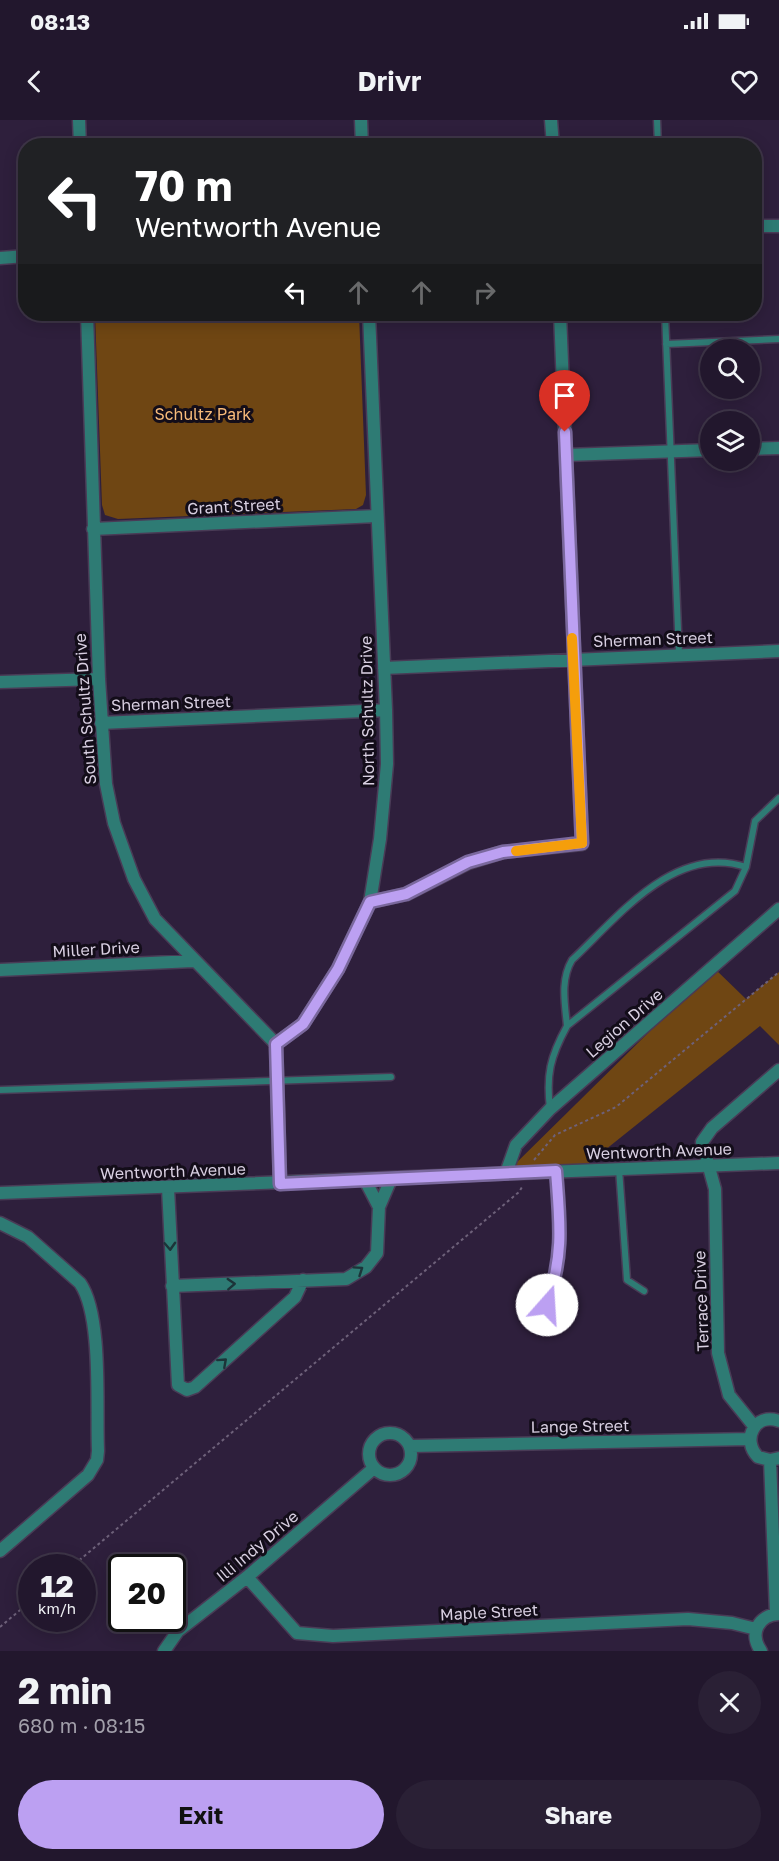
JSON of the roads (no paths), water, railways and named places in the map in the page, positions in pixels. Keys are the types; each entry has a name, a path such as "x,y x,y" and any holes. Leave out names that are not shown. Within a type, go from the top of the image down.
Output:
{"street":[{"path":"79,120 80,138"},
{"path":"361,120 362,138"},
{"path":"551,120 552,138"},
{"path":"762,226 779,226"},
{"path":"0,258 18,257"},
{"name":"South Schultz Drive","path":"87,321 101,723 106,784 114,823 134,879 155,919 193,961 276,1044"},
{"name":"North Schultz Drive","path":"276,1044 303,1024 338,969 370,902 380,839 387,764 386,710 369,321"},
{"path":"370,902 406,894 468,862 503,852 582,843 560,321"},
{"path":"760,449 779,448"},
{"path":"566,455 700,451"},
{"name":"Grant Street","path":"93,529 377,516"},
{"name":"Sherman Street","path":"384,668 573,658 779,651"},
{"name":"Sherman Street","path":"0,682 99,679"},
{"name":"Sherman Street","path":"101,723 386,710"},
{"name":"Legion Drive","path":"506,1173 516,1145 550,1110 779,909"},
{"name":"Miller Drive","path":"0,970 193,961"},
{"path":"276,1044 280,1184"},
{"name":"Terrace Drive","path":"754,1426 729,1395 718,1353 715,1189 702,1142 712,1128 779,1070"},
{"name":"Wentworth Avenue","path":"0,1193 779,1163"},
{"path":"172,1286 346,1279 366,1267 377,1253 379,1208 391,1179"},
{"path":"365,1180 379,1208"},
{"path":"168,1188 178,1385 186,1390 195,1387 296,1298 303,1280"},
{"path":"0,1223 28,1237 80,1283 86,1292 93,1326 98,1451 94,1467 88,1475 0,1551"},
{"path":"760,1651 756,1643 756,1629 764,1618 778,1613 775,1459 753,1452 749,1439 754,1426 766,1419 779,1421"},
{"path":"387,1432 401,1435 411,1446 411,1460 403,1471 390,1475 374,1468 369,1453 370,1445 380,1435 387,1432"},
{"name":"Lange Street","path":"411,1446 749,1439"},
{"name":"Illi Indy Drive","path":"164,1651 178,1631 247,1577 374,1468"},
{"name":"Maple Street","path":"247,1577 297,1633 333,1636 688,1619 732,1623 756,1629"}],"lane":[{"path":"657,120 658,138"},
{"path":"665,321 679,654"},
{"path":"666,344 779,339"},
{"path":"550,1110 548,1072 553,1052 567,1026 735,891 746,867 755,821 779,798"},
{"path":"567,1026 564,986 567,969 572,960 644,892 682,868 731,862 746,867"},
{"path":"0,1090 276,1083 391,1077"},
{"path":"619,1169 627,1281 644,1291"},
{"path":"547,1305 557,1276 561,1245 556,1171"}],"park label":[{"name":"Schultz Park","path":"203,414"}]}
